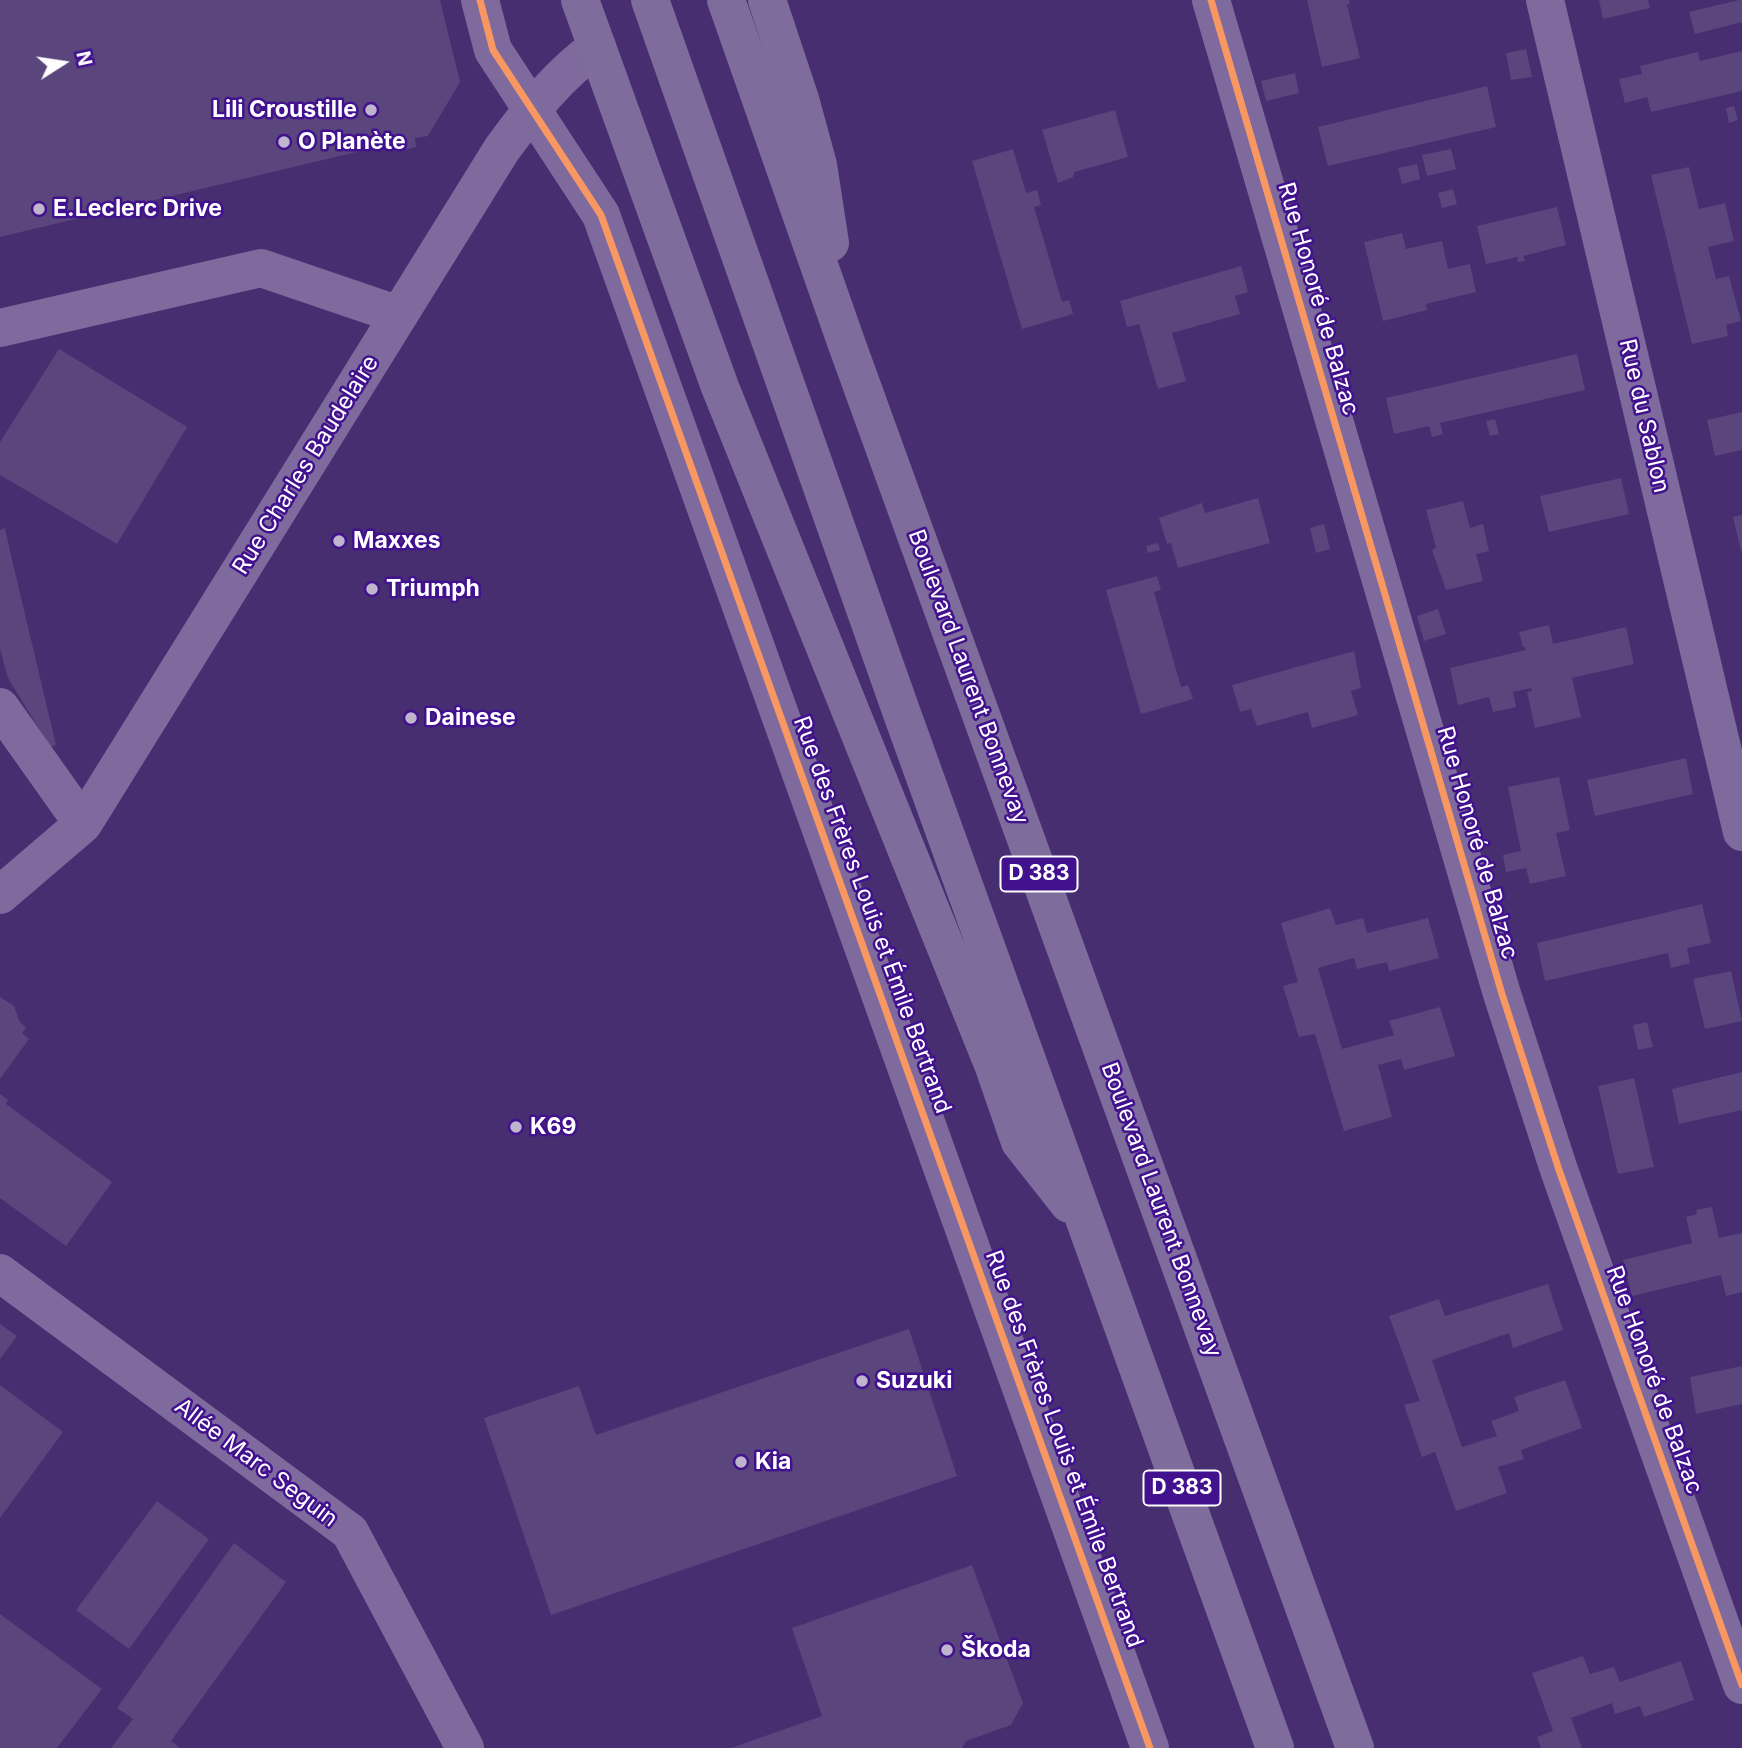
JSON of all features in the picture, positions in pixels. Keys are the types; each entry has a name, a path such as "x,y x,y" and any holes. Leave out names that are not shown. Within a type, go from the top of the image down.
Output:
{"highway":[{"path":"580,0 720,387 994,1067 1020,1142 1088,1227"},
{"name":"D 383","path":"650,0 900,708 1275,1748"},
{"name":"Boulevard Laurent Bonnevay","path":"726,0 846,342 1355,1748"},
{"path":"767,0 800,99 818,164 846,342"}],"street":[{"name":"Rue des Frères Louis et Émile Bertrand","path":"480,0 493,50 601,215 1150,1748"},
{"path":"777,0 800,99"},
{"name":"Rue Honoré de Balzac","path":"1211,0 1502,994 1559,1170 1742,1685"},
{"name":"Rue du Sablon","path":"1545,0 1742,832"},
{"name":"Rue Charles Baudelaire","path":"2,888 83,824 502,149 532,107 560,77 597,47"},
{"path":"0,328 261,268 399,314"},
{"path":"0,707 83,824"},
{"name":"Allée Marc Seguin","path":"0,1273 350,1532 465,1748"}],"building":[{"path":"0,0 440,0 460,82 428,136 415,138 416,147 400,151 398,142 0,237"},
{"path":"1307,0 1349,0 1350,4 1347,5 1360,58 1322,67"},
{"path":"1599,0 1648,0 1650,8 1603,19"},
{"path":"1742,0 1742,22 1695,34 1689,12"},
{"path":"1526,49 1532,77 1511,80 1506,53"},
{"path":"1742,51 1742,91 1651,112 1647,97 1625,103 1619,79 1642,74 1640,66 1698,52 1700,61"},
{"path":"1295,73 1299,93 1266,101 1261,81"},
{"path":"1487,86 1496,127 1328,166 1318,127"},
{"path":"1734,106 1738,120 1729,123 1726,108"},
{"path":"1115,110 1128,157 1074,172 1073,177 1058,183 1042,130"},
{"path":"1013,149 1026,193 1037,190 1041,205 1034,207 1062,302 1069,300 1073,314 1022,329 972,161"},
{"path":"1451,149 1456,169 1427,176 1422,155"},
{"path":"1417,164 1420,179 1402,184 1398,168"},
{"path":"1689,167 1699,209 1725,203 1734,241 1708,247 1716,279 1729,276 1741,321 1726,325 1728,336 1692,344 1651,175"},
{"path":"1453,189 1457,204 1442,208 1438,193"},
{"path":"1557,207 1566,245 1523,256 1525,261 1518,262 1517,257 1486,264 1477,226"},
{"path":"1402,233 1406,249 1442,241 1448,269 1470,264 1476,292 1426,304 1427,310 1383,321 1364,242"},
{"path":"1241,266 1248,292 1235,296 1240,314 1172,333 1186,381 1158,389 1139,324 1127,327 1120,301"},
{"path":"59,349 187,427 117,544 0,475 0,442"},
{"path":"1577,354 1585,390 1440,423 1443,434 1432,437 1429,426 1394,434 1386,398"},
{"path":"1742,412 1742,450 1715,456 1707,420"},
{"path":"1495,419 1499,434 1490,436 1486,421"},
{"path":"1621,478 1629,514 1549,532 1540,496"},
{"path":"1258,498 1270,543 1178,568 1171,543 1167,544 1159,518 1202,503 1205,513"},
{"path":"1463,501 1470,528 1483,524 1489,551 1476,554 1483,581 1446,590 1432,550 1436,548 1426,510"},
{"path":"1742,515 1742,551 1741,551 1733,517"},
{"path":"1324,524 1330,549 1316,553 1310,528"},
{"path":"5,528 56,745 50,747 8,678 0,649 0,530"},
{"path":"1158,543 1160,550 1148,553 1146,546"},
{"path":"1157,576 1161,590 1154,592 1181,687 1188,685 1193,699 1141,714 1106,590"},
{"path":"1438,609 1446,634 1424,641 1417,616"},
{"path":"1549,625 1553,644 1626,627 1634,664 1572,678 1581,717 1535,728 1527,692 1532,691 1531,688 1513,692 1516,707 1493,712 1489,697 1458,705 1450,668 1526,650 1519,632"},
{"path":"1354,651 1361,688 1351,691 1358,715 1312,728 1308,712 1257,726 1251,709 1240,712 1232,685"},
{"path":"1686,758 1693,794 1595,816 1587,780"},
{"path":"1559,777 1570,830 1556,833 1566,876 1530,884 1526,868 1506,872 1503,855 1521,851 1508,787"},
{"path":"1702,904 1711,943 1687,948 1690,963 1671,968 1668,953 1545,981 1537,943"},
{"path":"1330,908 1336,925 1363,918 1367,933 1428,918 1439,958 1389,971 1387,962 1357,969 1354,958 1318,968 1342,1049 1394,1035 1389,1021 1440,1007 1455,1056 1404,1070 1401,1059 1378,1065 1392,1117 1344,1131 1315,1034 1299,1037 1283,986 1298,982 1281,923"},
{"path":"1731,971 1742,1021 1705,1029 1693,979"},
{"path":"0,997 14,1006 20,1022 26,1028 22,1033 29,1039 0,1079"},
{"path":"1647,1022 1653,1047 1638,1050 1633,1025"},
{"path":"1742,1072 1742,1110 1679,1124 1672,1089"},
{"path":"1634,1078 1654,1167 1618,1174 1598,1086"},
{"path":"0,1094 8,1100 6,1104 112,1182 66,1246 0,1198"},
{"path":"1712,1207 1719,1238 1742,1233 1742,1292 1726,1296 1721,1275 1632,1296 1623,1260 1692,1243 1686,1217 1697,1214 1696,1210"},
{"path":"1548,1284 1563,1330 1513,1348 1509,1333 1432,1360 1462,1447 1497,1436 1491,1421 1519,1411 1514,1397 1565,1380 1582,1428 1521,1450 1524,1459 1498,1467 1507,1493 1456,1511 1435,1452 1422,1457 1404,1405 1420,1401 1389,1316 1439,1299 1445,1316"},
{"path":"0,1324 17,1336 0,1359"},
{"path":"909,1329 957,1476 551,1615 484,1418 579,1386 596,1435"},
{"path":"1742,1366 1742,1404 1696,1414 1690,1377"},
{"path":"0,1385 63,1432 0,1518"},
{"path":"157,1501 209,1539 129,1649 76,1610"},
{"path":"234,1543 286,1582 171,1741 180,1748 111,1748 133,1719 117,1708"},
{"path":"972,1565 1023,1703 1011,1725 966,1741 962,1748 731,1748 822,1716 792,1628"},
{"path":"0,1614 102,1689 57,1748 0,1748"},
{"path":"1583,1656 1590,1674 1614,1667 1620,1682 1681,1661 1694,1700 1644,1717 1640,1706 1615,1714 1612,1703 1571,1718 1582,1748 1541,1748 1537,1737 1553,1731 1532,1673"}],"cycle path":[{"path":"480,0 493,50 601,215 1150,1748"},
{"path":"1211,0 1502,994 1559,1170 1742,1685"}],"place":[{"name":"Lili Croustille","path":"371,110"},
{"name":"O Planète","path":"284,142"},
{"name":"E.Leclerc Drive","path":"39,209"},
{"name":"Maxxes","path":"339,541"},
{"name":"Triumph","path":"372,589"},
{"name":"Dainese","path":"411,718"},
{"name":"K69","path":"516,1127"},
{"name":"Suzuki","path":"862,1381"},
{"name":"Kia","path":"741,1462"},
{"name":"Škoda","path":"947,1650"}]}
